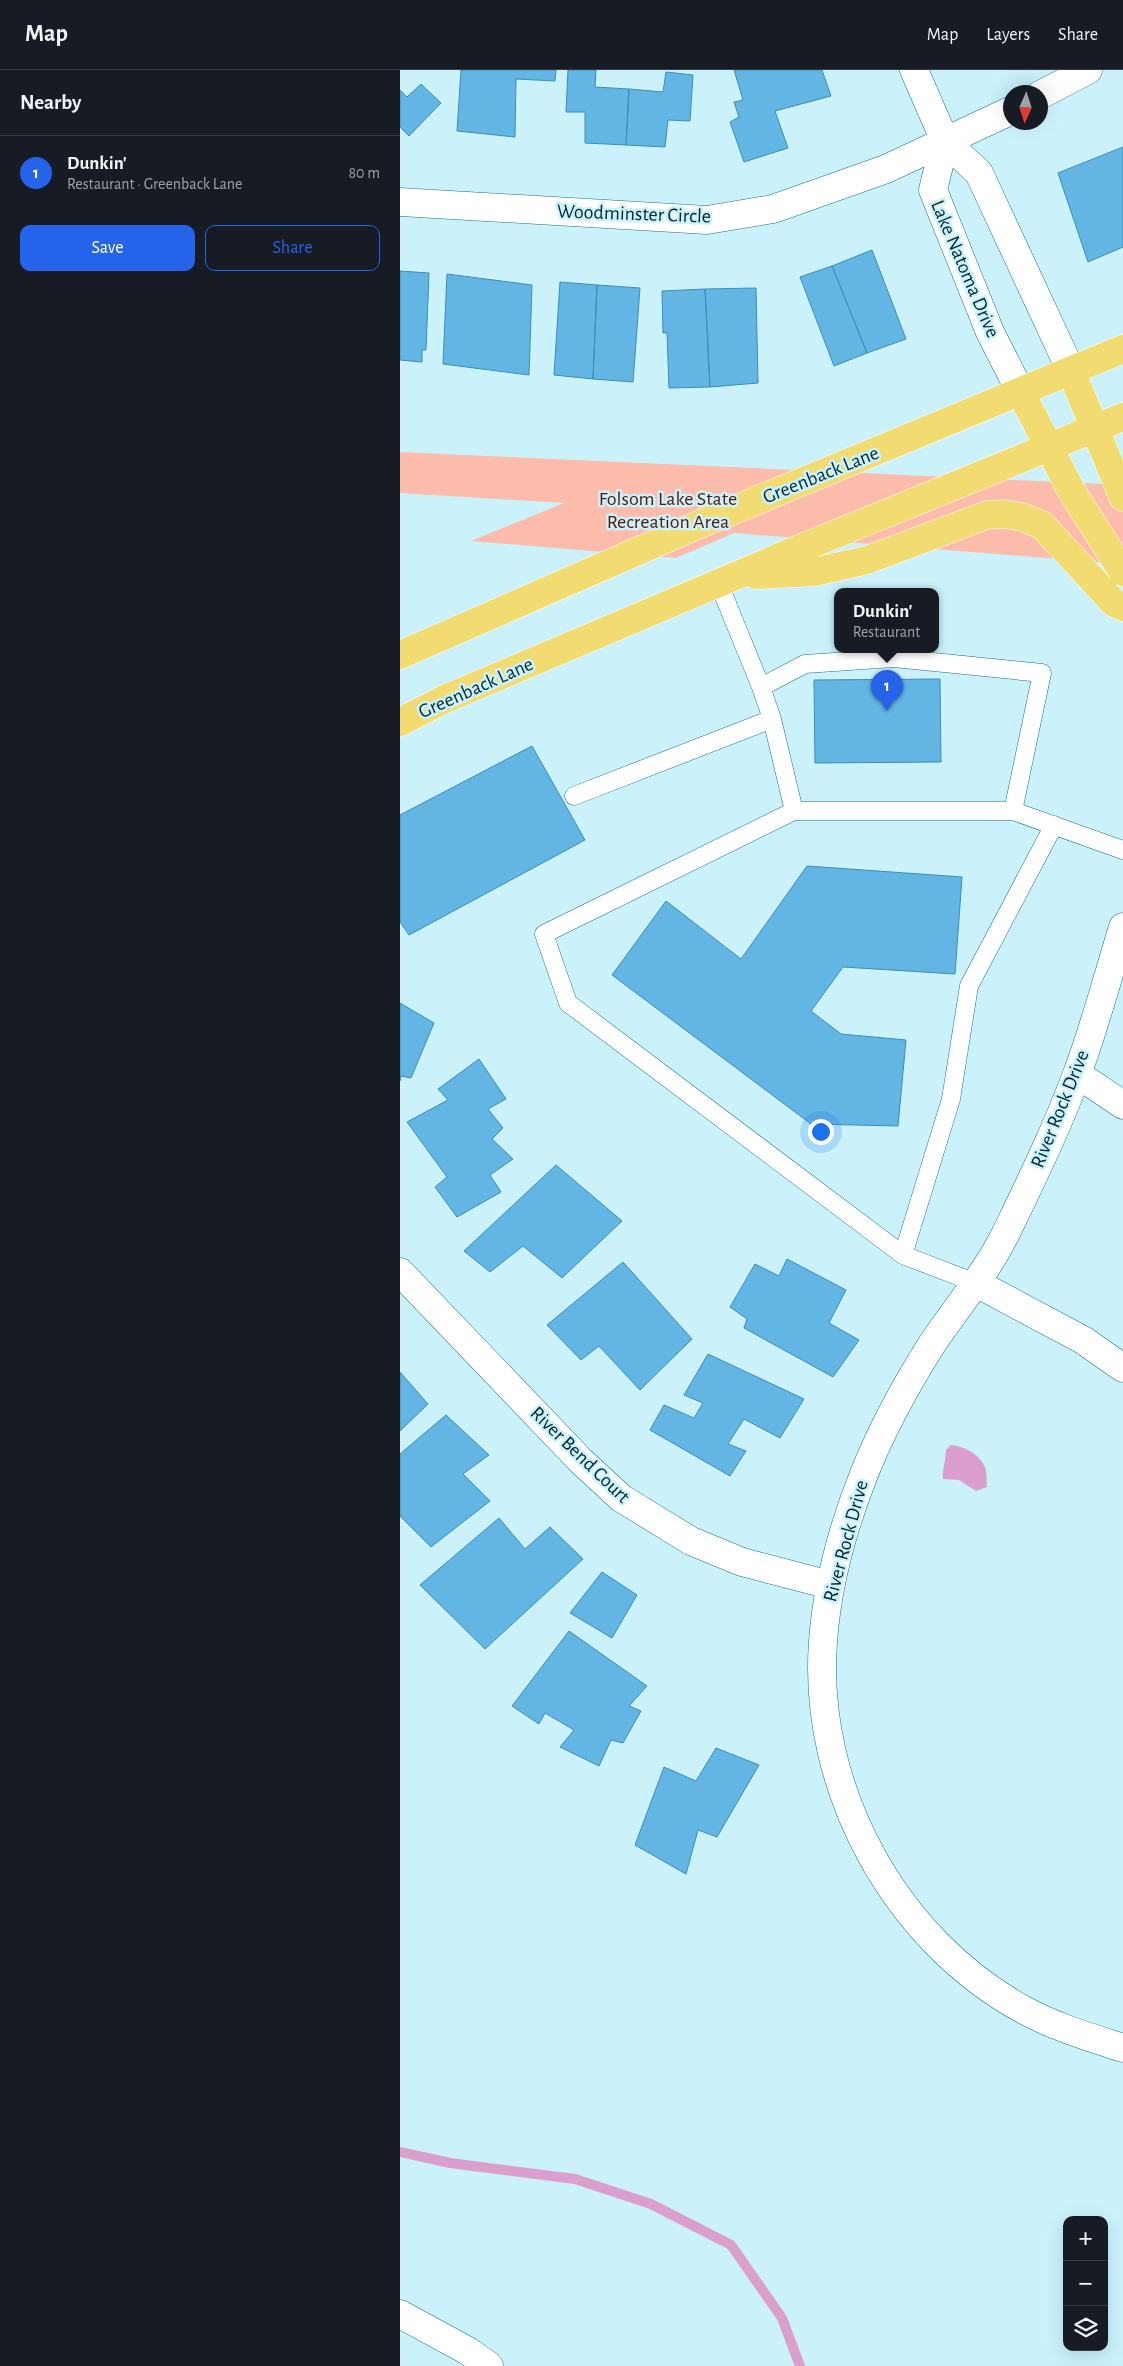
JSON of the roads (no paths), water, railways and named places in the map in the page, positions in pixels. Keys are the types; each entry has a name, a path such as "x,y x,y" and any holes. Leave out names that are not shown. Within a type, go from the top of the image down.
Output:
{"main road":[{"name":"Greenback Lane","path":"401,649 1123,349"},
{"path":"1071,371 1123,496"},
{"path":"1021,392 1071,490 1123,572"},
{"name":"Greenback Lane","path":"400,722 445,700 728,580 1123,417"},
{"path":"728,580 814,572 868,560 987,515 1004,514 1022,517 1042,526 1114,603 1123,607"}],"street":[{"path":"914,70 945,141 979,173 1071,371"},
{"path":"1048,91 1088,70"},
{"name":"Woodminster Circle","path":"400,202 707,220 774,209 886,169 1003,115"},
{"name":"Lake Natoma Drive","path":"945,141 933,190 990,332 1021,392"},
{"name":"River Rock Drive","path":"1123,928 1077,1074 1026,1192 1003,1238 976,1283 932,1344 894,1407 864,1474 830,1585 822,1644 823,1698 832,1752 847,1805 858,1830 900,1901 936,1942 977,1978 1022,2009 1072,2032 1123,2048"},
{"path":"1077,1074 1123,1105"},
{"name":"River Bend Court","path":"400,1272 581,1461 621,1498 691,1542 742,1562 830,1585"},
{"path":"976,1283 1083,1340 1123,1368"},
{"path":"403,2317 468,2351 489,2366"}],"lane":[{"path":"728,580 772,720 794,811"},
{"path":"762,687 805,664 894,658 1042,673 1013,811"},
{"path":"574,796 772,720"},
{"path":"976,1283 903,1255 568,1004 544,934 794,811 1013,811 1123,850"},
{"path":"903,1255 951,1099 969,986 1054,825"}],"waterway":[{"path":"400,2152 450,2163 575,2179 651,2204 731,2245 782,2318 800,2366"}],"place":[{"name":"Dunkin'","path":"887,711"}],"park label":[{"name":"Folsom Lake State Recreation Area","path":"668,510"}]}
